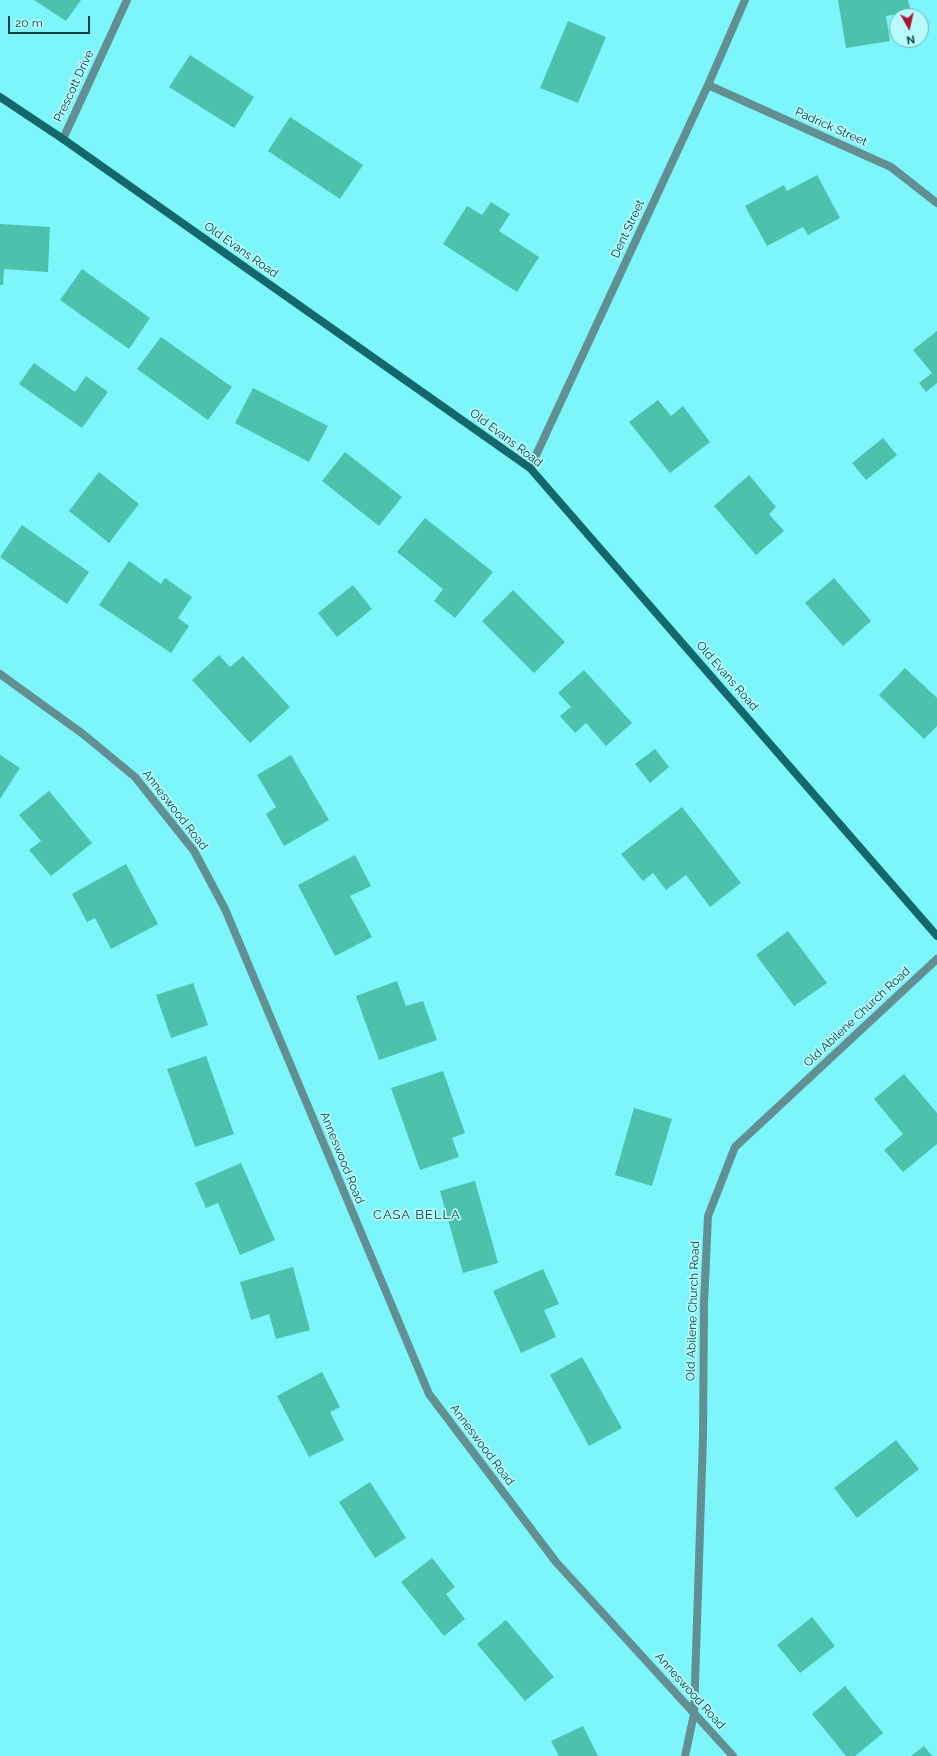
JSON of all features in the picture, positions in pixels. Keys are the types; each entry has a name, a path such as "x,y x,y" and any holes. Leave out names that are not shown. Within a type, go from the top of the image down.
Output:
{"street":[{"name":"Prescott Drive","path":"63,139 127,0"},
{"name":"Dent Street","path":"530,468 708,84 745,0"},
{"name":"Padrick Street","path":"708,84 891,167 937,203"},
{"name":"Old Evans Road","path":"0,97 63,139 530,468 937,936"},
{"name":"Anneswood Road","path":"0,674 83,734 135,777 194,851 225,909 429,1394 556,1562 733,1756"},
{"name":"Old Abilene Church Road","path":"685,1756 694,1714 703,1438 704,1303 708,1216 735,1147 937,960"}],"building":[{"path":"34,0 81,0 66,21"},
{"path":"838,0 908,0 910,8 889,8 889,16 886,16 889,41 846,48"},
{"path":"568,21 606,37 578,103 540,88"},
{"path":"190,55 254,97 234,128 169,87"},
{"path":"290,117 363,165 340,199 268,151"},
{"path":"817,175 840,218 808,235 803,227 767,246 745,206 784,185 787,191"},
{"path":"491,202 510,214 499,231 539,257 517,292 443,244 467,206 482,215"},
{"path":"0,224 50,227 48,272 4,269 3,285 0,285"},
{"path":"82,269 150,318 129,349 60,300"},
{"path":"937,331 937,383 926,392 919,383 932,373 913,350"},
{"path":"161,337 232,387 208,420 137,369"},
{"path":"34,363 75,392 86,376 108,392 82,428 19,384"},
{"path":"253,388 328,426 309,462 235,423"},
{"path":"658,400 671,416 683,406 710,442 670,473 629,422"},
{"path":"883,438 897,455 866,480 852,463"},
{"path":"345,452 402,497 379,526 322,481"},
{"path":"99,472 139,504 109,543 69,511"},
{"path":"749,475 776,507 769,514 784,531 756,555 714,506"},
{"path":"425,518 493,572 455,618 434,601 443,589 397,552"},
{"path":"22,525 89,572 67,604 0,557"},
{"path":"129,561 161,584 165,578 192,597 178,618 189,626 171,653 99,605"},
{"path":"834,578 871,621 843,646 805,603"},
{"path":"353,585 372,609 337,637 318,613"},
{"path":"513,590 565,642 534,673 482,621"},
{"path":"219,655 230,667 243,656 290,707 250,743 192,680"},
{"path":"905,668 937,698 937,726 924,739 879,695"},
{"path":"584,670 632,723 606,746 586,723 575,733 560,716 571,707 558,693"},
{"path":"655,749 669,767 650,783 635,764"},
{"path":"0,755 20,768 0,799"},
{"path":"291,755 329,820 284,846 266,814 276,807 257,775"},
{"path":"49,791 92,843 51,876 29,850 41,841 19,815"},
{"path":"682,807 741,883 710,907 686,875 666,890 653,873 643,881 621,854"},
{"path":"355,855 371,886 350,896 372,937 335,956 298,885"},
{"path":"126,864 158,924 111,949 95,918 87,922 72,894"},
{"path":"788,931 827,983 794,1006 756,955"},
{"path":"397,981 406,1006 423,1001 437,1040 379,1060 356,996"},
{"path":"193,983 208,1025 171,1038 156,995"},
{"path":"206,1056 234,1134 195,1147 167,1069"},
{"path":"443,1071 465,1133 452,1138 459,1157 420,1170 391,1088"},
{"path":"904,1074 937,1113 937,1144 903,1172 884,1150 903,1134 874,1099"},
{"path":"634,1108 672,1119 652,1186 615,1175"},
{"path":"241,1163 275,1240 240,1255 218,1203 206,1208 195,1183"},
{"path":"475,1181 498,1263 463,1273 440,1191"},
{"path":"293,1267 310,1330 276,1339 269,1314 251,1320 240,1282"},
{"path":"543,1269 559,1304 544,1310 556,1337 521,1353 493,1291"},
{"path":"582,1357 622,1428 589,1446 550,1375"},
{"path":"322,1372 340,1407 330,1412 344,1440 309,1457 277,1396"},
{"path":"896,1440 919,1469 857,1518 834,1488"},
{"path":"370,1482 406,1538 375,1558 339,1502"},
{"path":"432,1558 455,1587 446,1594 465,1619 444,1636 401,1582"},
{"path":"812,1617 835,1646 800,1673 777,1645"},
{"path":"506,1620 554,1677 525,1701 477,1644"},
{"path":"845,1686 883,1733 855,1756 846,1756 812,1714"},
{"path":"583,1726 598,1756 559,1756 551,1741"},
{"path":"924,1746 932,1756 911,1756"}],"district":[{"name":"CASA BELLA","path":"417,1215"}]}
